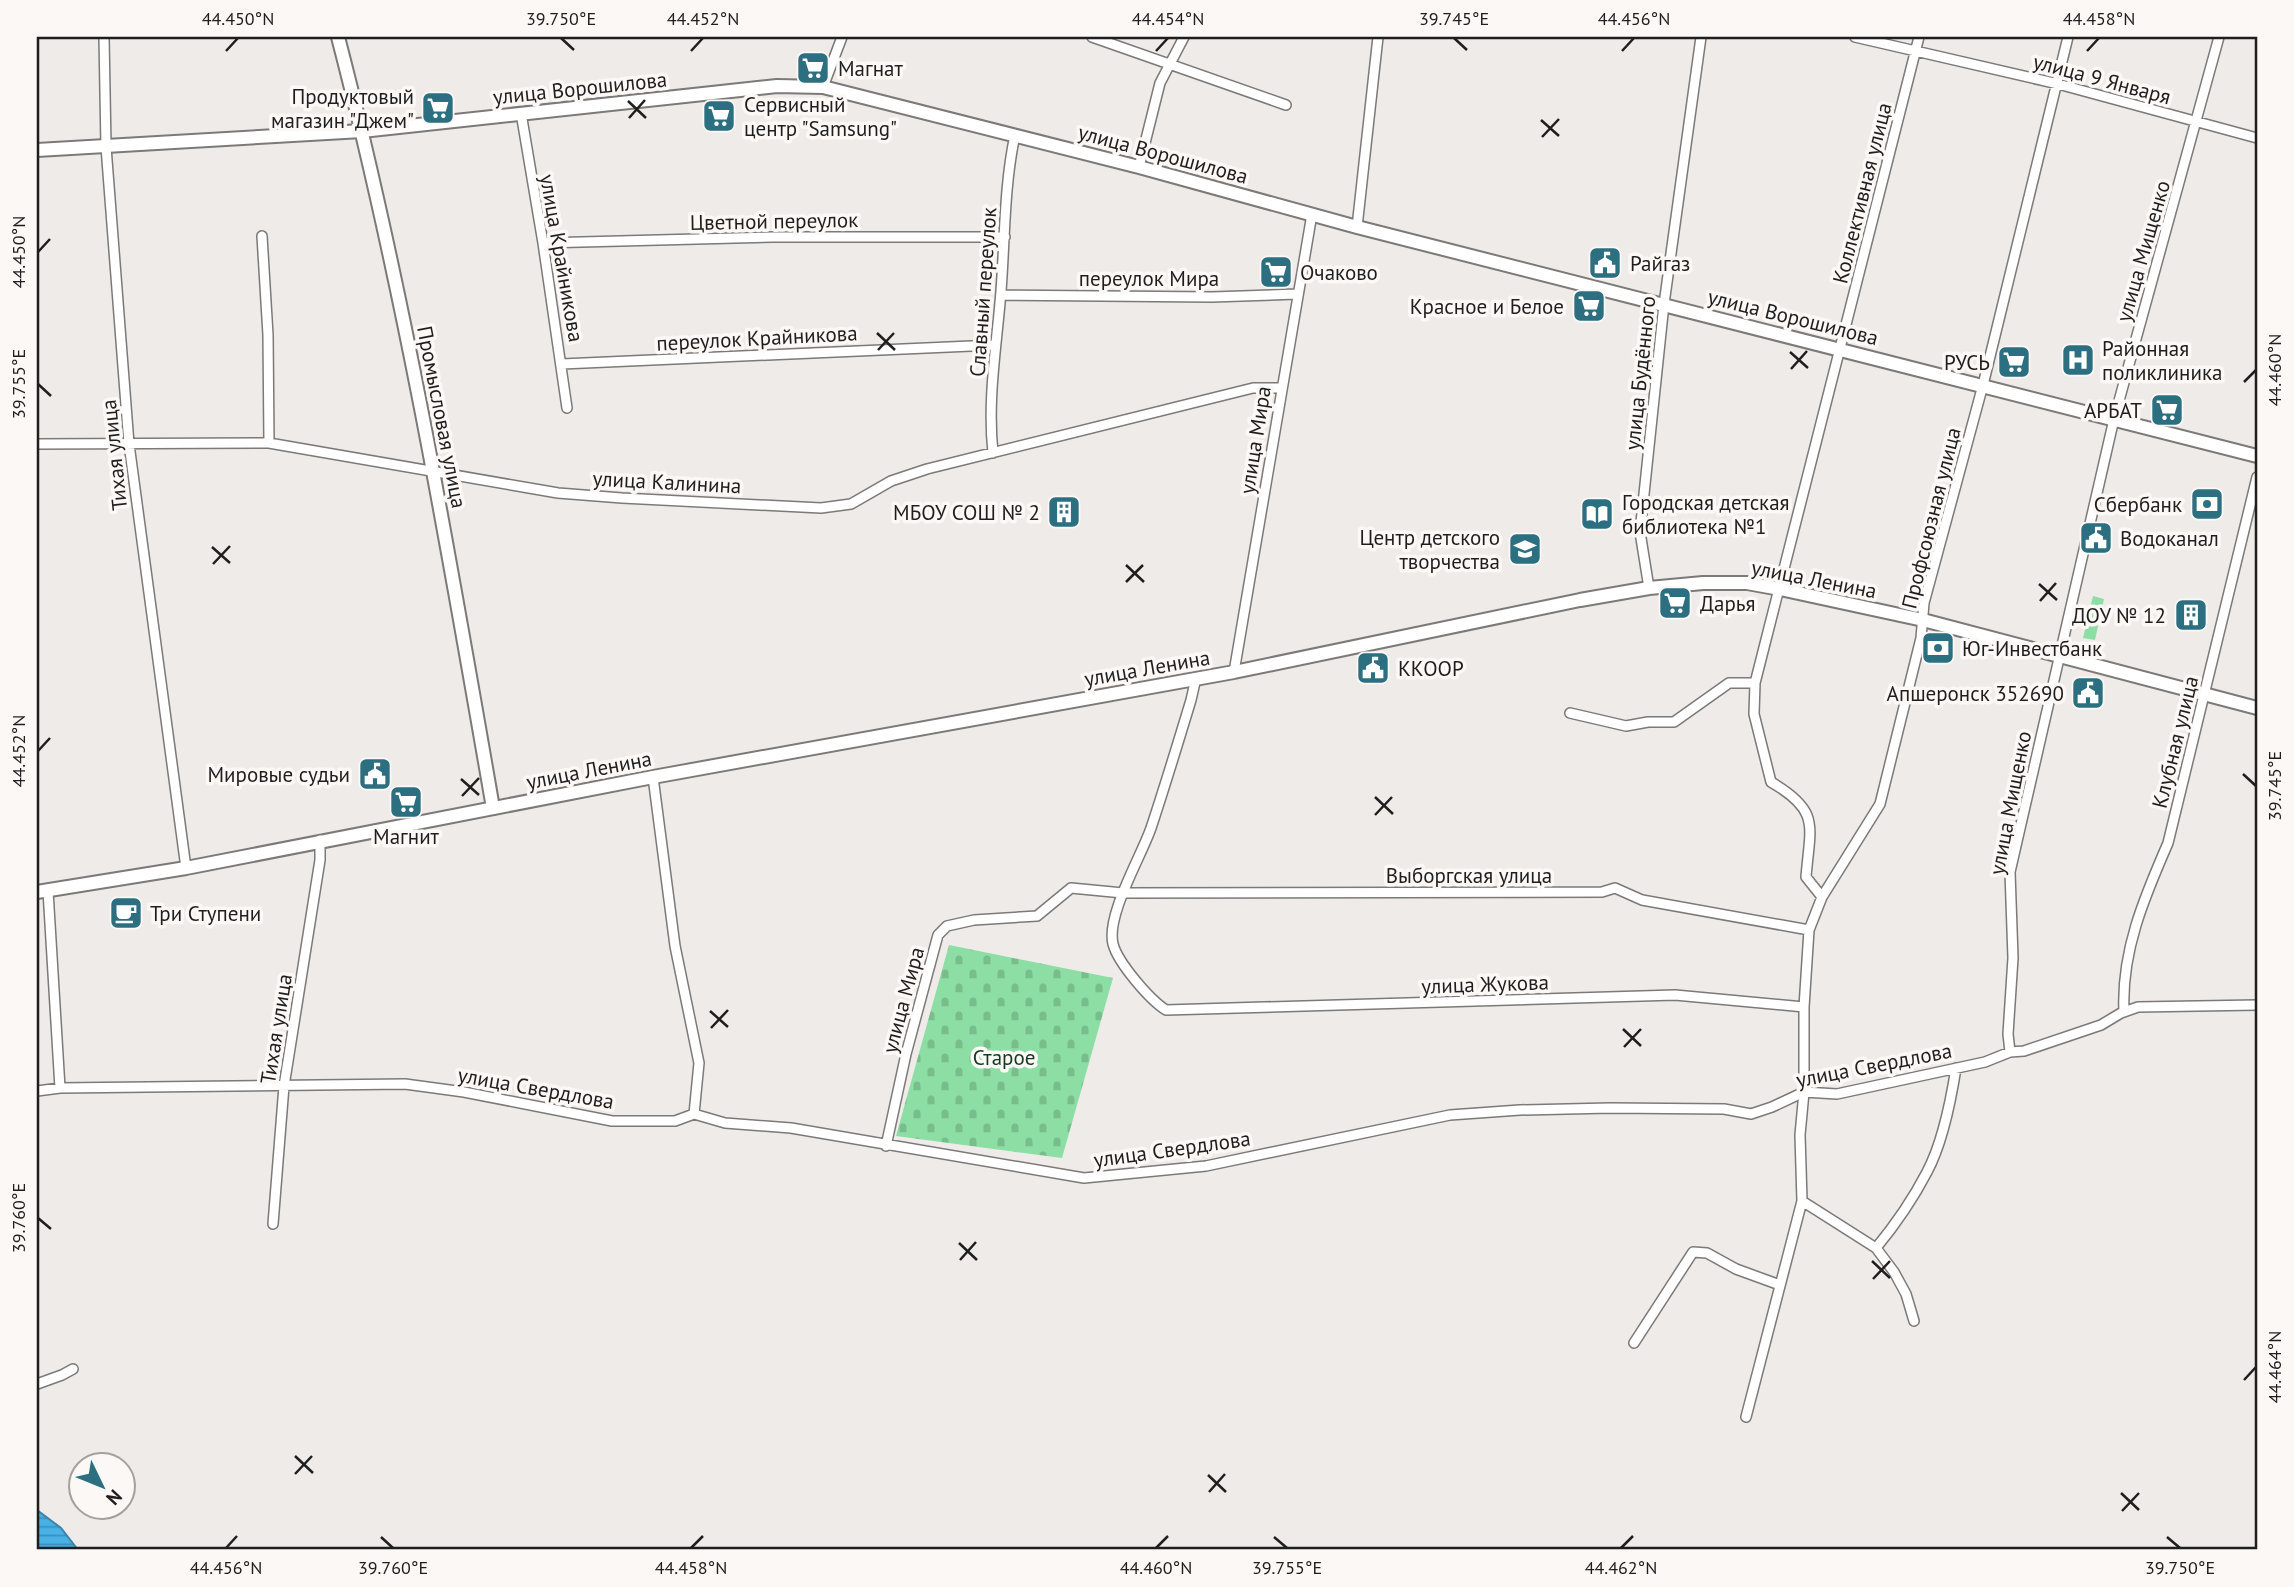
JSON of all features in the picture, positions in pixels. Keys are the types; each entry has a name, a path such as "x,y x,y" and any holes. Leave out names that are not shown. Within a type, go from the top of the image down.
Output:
{"main road":[{"name":"Промысловая улица","path":"338,37 362,131 434,472 493,808"},
{"name":"улица Ворошилова","path":"37,150 362,131 777,86 823,87 1139,167 1357,227 2257,456"},
{"name":"улица Ленина","path":"42,891 186,868 653,777 1234,671 1580,600 1649,588 1703,583 1747,583 1923,620 2257,708"}],"street":[{"name":"Тихая улица","path":"104,37 106,147 129,444 186,868"},
{"path":"823,87 842,37"},
{"path":"1091,37 1286,105"},
{"path":"1139,167 1160,83 1184,37"},
{"path":"1357,227 1378,37"},
{"name":"улица Будённого","path":"1649,588 1640,532 1664,304 1701,37"},
{"name":"улица 9 Января","path":"1855,37 2058,84 2257,138"},
{"name":"Коллективная улица","path":"1822,897 1806,877 1811,825 1805,807 1791,794 1771,782 1754,715 1755,683 1919,37"},
{"name":"Профсоюзная улица","path":"1745,1417 1802,1201 1800,1135 1804,1092 1804,1007 1809,930 1822,897 1880,804 1923,620 1924,603 1983,385 2068,37"},
{"name":"улица Мищенко","path":"2010,1052 2008,1034 2013,958 2010,872 2114,418 2219,37"},
{"name":"улица Крайникова","path":"521,113 567,408"},
{"name":"Славный переулок","path":"993,453 991,435 994,345 1001,295 1009,162 1015,135"},
{"name":"улица Мира","path":"1234,671 1312,214"},
{"path":"262,236 268,335 269,443"},
{"name":"Цветной переулок","path":"543,243 773,237 1005,237"},
{"name":"переулок Мира","path":"1001,295 1212,297 1297,294"},
{"name":"переулок Крайникова","path":"562,364 994,345"},
{"name":"улица Калинина","path":"37,444 269,443 558,493 821,508 851,504 891,481 927,469 1253,388 1281,388"},
{"name":"Клубная улица","path":"2124,1012 2123,986 2129,946 2144,897 2168,844 2257,477"},
{"path":"1123,893 1150,831 1196,678"},
{"path":"1570,713 1626,726 1648,722 1674,722 1728,683 1755,683"},
{"path":"653,777 676,946 699,1063 694,1114"},
{"name":"Тихая улица","path":"273,1224 284,1086 320,860 320,840"},
{"name":"улица Мира","path":"886,1146 906,1054 939,935 947,926 974,920 1037,916 1071,888 1123,893"},
{"name":"Выборгская улица","path":"1123,893 1602,892 1615,888 1642,900 1809,930"},
{"path":"42,891 60,1088"},
{"name":"улица Жукова","path":"1123,893 1112,928 1113,946 1153,1003 1166,1010 1675,995 1804,1007"},
{"name":"улица Свердлова","path":"37,1091 60,1088 405,1084 464,1092 612,1121 675,1121 694,1114 725,1123 791,1128 1084,1178 1206,1166 1450,1115 1609,1108 1724,1109 1751,1114 1804,1092 1837,1094 1985,1062 2101,1025 2138,1007 2257,1005"},
{"path":"1876,1248 1896,1223 1928,1171 1950,1103 1956,1068"},
{"path":"1802,1201 1876,1248 1906,1294 1914,1321"},
{"path":"1634,1343 1693,1252 1707,1253 1736,1269 1780,1285"},
{"path":"37,1384 62,1376 73,1369"}],"green space":[{"path":"2093,596 2104,599 2095,640 2083,638"},
{"name":"Старое","path":"949,945 1113,978 1062,1158 896,1136"}],"water":[{"path":"37,1510 61,1528 78,1550 37,1550"}],"place":[{"name":"Магнат","path":"813,68"},
{"name":"Продуктовый магазин \"Джем\"","path":"438,108"},
{"name":"Сервисный центр \"Samsung\"","path":"719,116"},
{"name":"Райгаз","path":"1605,263"},
{"name":"Очаково","path":"1276,272"},
{"name":"Красное и Белое","path":"1589,306"},
{"name":"Районная поликлиника","path":"2078,360"},
{"name":"РУСЬ","path":"2014,362"},
{"name":"АРБАТ","path":"2167,410"},
{"name":"Сбербанк","path":"2207,504"},
{"name":"МБОУ СОШ № 2","path":"1064,512"},
{"name":"Городская детская библиотека №1","path":"1597,514"},
{"name":"Водоканал","path":"2096,538"},
{"name":"Центр детского творчества","path":"1525,549"},
{"name":"Дарья","path":"1675,603"},
{"name":"ДОУ № 12","path":"2191,615"},
{"name":"Юг-Инвестбанк","path":"1938,648"},
{"name":"ККООР","path":"1373,668"},
{"name":"Апшеронск 352690","path":"2088,693"},
{"name":"Мировые судьи","path":"375,774"},
{"name":"Магнит","path":"406,802"},
{"name":"Три Ступени","path":"126,913"}]}
